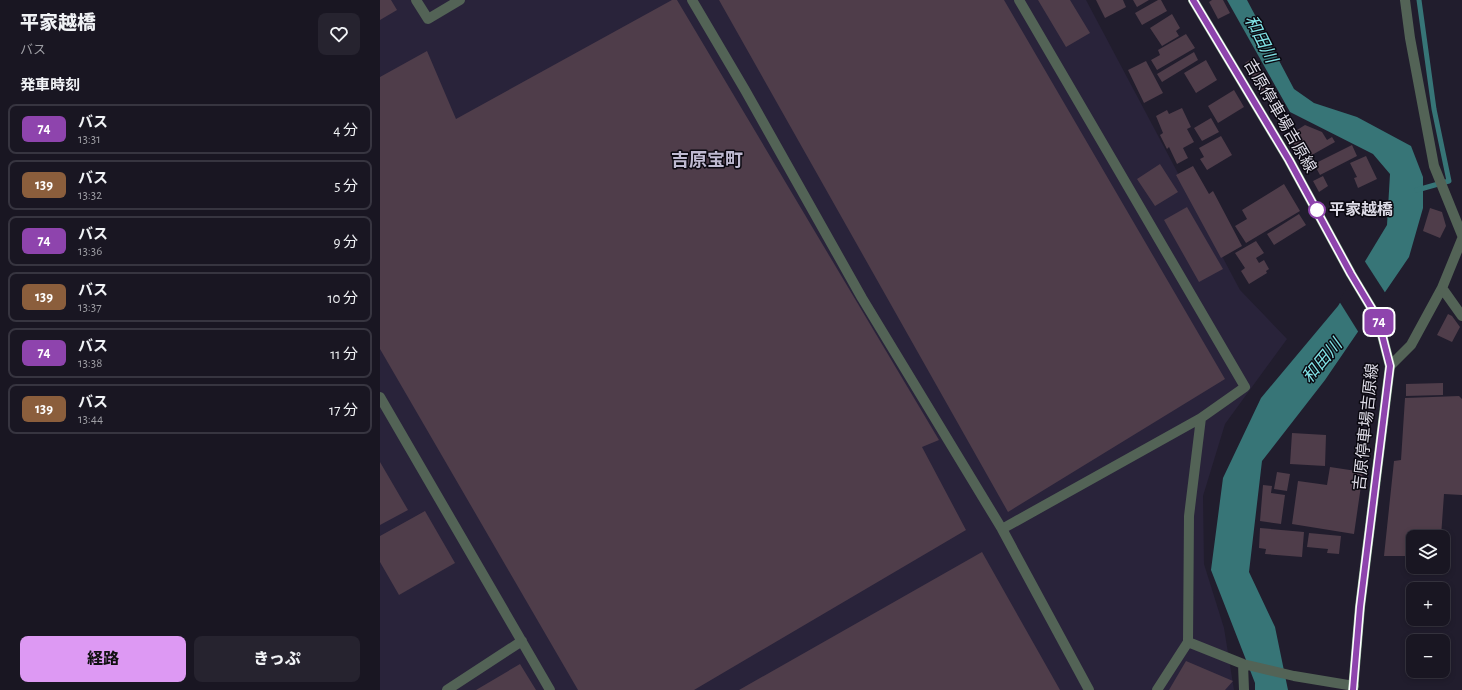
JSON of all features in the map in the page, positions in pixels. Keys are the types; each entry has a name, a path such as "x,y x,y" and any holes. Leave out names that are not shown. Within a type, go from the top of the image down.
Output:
{"main road":[{"name":"吉原停車場吉原線","path":"1193,0 1289,160 1351,274 1378,319 1390,366 1360,607 1353,688"}],"street":[{"path":"416,0 428,19 460,0"},
{"path":"692,0 745,90 862,298 1002,529 1089,690"},
{"path":"1002,529 1201,418 1244,387 1019,0"},
{"path":"1406,0 1410,38 1434,166 1462,235"},
{"path":"1390,366 1411,345 1442,288 1462,239"},
{"path":"1442,288 1462,316"},
{"path":"380,397 550,690"},
{"path":"1157,690 1188,642 1189,516 1201,418"},
{"path":"446,690 522,641"},
{"path":"1188,642 1243,664 1353,688"},
{"path":"1243,664 1244,690"}],"shaded area":[{"path":"380,0 1086,0 1240,290 1287,339 1225,424 1203,496 1204,564 1224,628 1234,690 380,690"}],"water":[{"name":"和田川","path":"1227,0 1247,0 1294,89 1314,103 1357,117 1411,146 1423,177 1423,208 1409,257 1325,380 1262,461 1249,572 1275,627 1288,690 1255,690 1255,683 1211,570 1223,478 1261,398 1338,306 1387,225 1390,174 1373,154 1290,112"}],"pier":[{"path":"1364,260 1386,294 1359,333 1339,301"}],"building":[{"path":"380,0 391,0 397,10 380,20"},
{"path":"672,0 677,0 939,440 922,447 966,530 694,690 578,690 380,349 380,77 427,51 456,119"},
{"path":"719,0 1004,0 1225,379 1008,512"},
{"path":"1038,0 1070,0 1090,33 1066,47"},
{"path":"1096,0 1123,0 1126,7 1105,18"},
{"path":"1133,0 1149,0 1137,7"},
{"path":"1158,0 1161,0 1167,11 1142,25 1135,13"},
{"path":"1212,0 1223,0 1230,13 1218,19 1209,2"},
{"path":"1172,14 1180,28 1176,31 1179,36 1162,46 1150,28"},
{"path":"1186,34 1195,48 1157,70 1151,60 1160,55 1158,50"},
{"path":"1194,52 1198,60 1162,82 1157,74"},
{"path":"1254,57 1272,88 1262,93 1245,63"},
{"path":"1206,60 1217,80 1196,93 1184,73"},
{"path":"1146,61 1163,93 1144,103 1128,70"},
{"path":"1234,90 1244,107 1218,123 1208,106"},
{"path":"1182,108 1191,127 1187,129 1194,142 1183,148 1188,158 1177,164 1169,147 1167,149 1160,135 1163,133 1156,116 1167,110 1169,114"},
{"path":"1211,118 1219,132 1202,141 1194,128"},
{"path":"1305,125 1322,132 1327,140 1332,137 1335,142 1303,160 1289,135"},
{"path":"1221,136 1232,155 1207,170 1200,159 1204,157 1199,148"},
{"path":"1352,145 1357,156 1320,175 1314,164"},
{"path":"1366,156 1377,179 1358,188 1354,178 1357,177 1350,163"},
{"path":"1160,164 1178,192 1155,206 1137,179"},
{"path":"1193,166 1209,194 1213,191 1242,246 1221,258 1176,175"},
{"path":"1323,176 1328,186 1319,192 1313,181"},
{"path":"1284,184 1300,211 1246,243 1235,226 1247,219 1242,210"},
{"path":"1187,207 1223,269 1199,282 1164,220"},
{"path":"1430,208 1442,212 1446,226 1440,238 1423,231"},
{"path":"1299,214 1306,225 1274,245 1267,234"},
{"path":"1256,241 1264,253 1256,258 1259,263 1264,260 1269,269 1266,271 1267,273 1249,284 1241,271 1245,268 1235,253"},
{"path":"1448,314 1452,316 1460,327 1452,342 1437,335"},
{"path":"1443,383 1443,395 1406,396 1406,384"},
{"path":"1459,396 1462,399 1462,495 1444,494 1441,530 1406,530 1406,556 1384,556 1394,461 1401,460 1405,398"},
{"path":"1292,433 1326,435 1325,466 1290,464"},
{"path":"380,462 408,510 380,525"},
{"path":"1330,467 1363,472 1354,534 1292,524 1298,481 1327,485"},
{"path":"1277,472 1290,474 1287,491 1274,489"},
{"path":"1263,485 1272,486 1271,493 1285,495 1281,524 1260,521"},
{"path":"425,511 455,563 399,595 380,562 380,536"},
{"path":"1260,528 1304,532 1302,557 1265,554 1266,549 1259,548"},
{"path":"1309,533 1341,536 1339,554 1327,553 1328,549 1307,547"},
{"path":"982,552 1060,690 739,690"},
{"path":"1186,661 1233,681 1225,690 1169,690"},
{"path":"520,664 536,690 476,690"}],"waterway":[{"path":"1417,190 1449,181 1434,109 1419,0"}],"bus line":[{"name":"74","path":"1193,0 1289,160 1351,274 1378,319 1390,366 1360,607 1353,690"}],"place":[{"name":"平家越橋","path":"1317,210"}],"district":[{"name":"吉原宝町","path":"707,161"}]}
